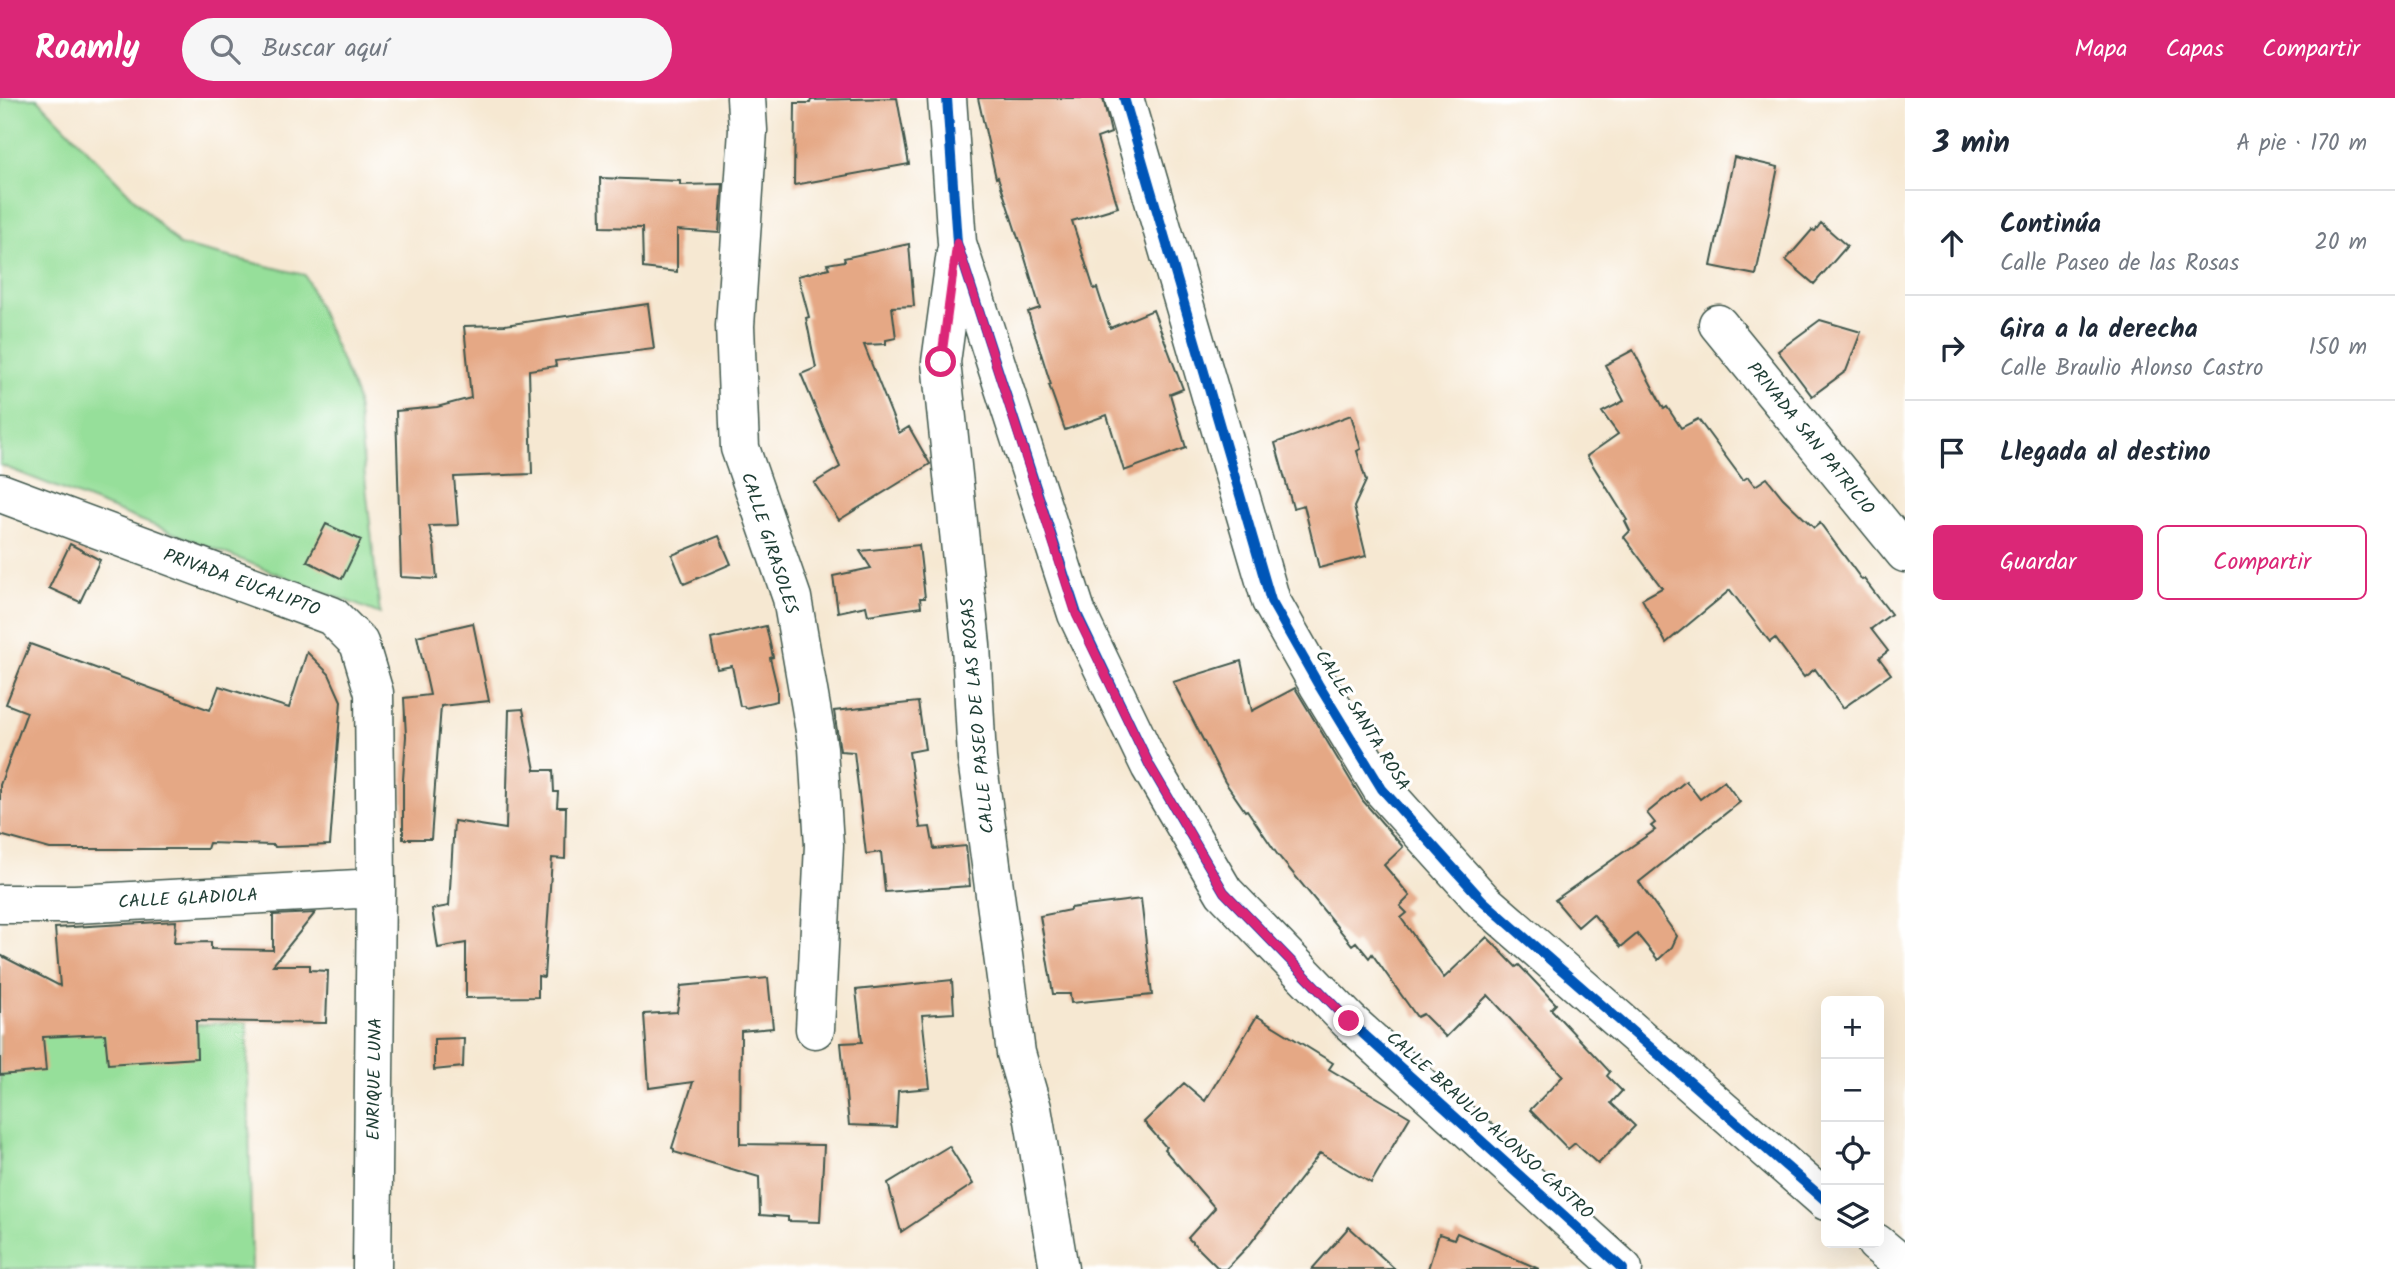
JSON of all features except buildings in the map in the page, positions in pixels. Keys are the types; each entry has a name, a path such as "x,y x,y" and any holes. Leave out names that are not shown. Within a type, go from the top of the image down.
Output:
{"street":[{"name":"CALLE GIRASOLES","path":"746,98 748,130 735,326 740,449 792,598 818,748 824,845 816,1029"},
{"name":"CALLE BRAULIO ALONSO CASTRO","path":"947,98 957,243 1076,614 1150,766 1224,892 1349,1021 1584,1253 1623,1269"},
{"name":"CALLE SANTA ROSA","path":"1130,104 1271,601 1382,789 1483,901 1821,1196"},
{"name":"CALLE PASEO DE LAS ROSAS","path":"957,243 941,362 971,645 977,760 1016,1053 1032,1108 1059,1269"},
{"name":"PRIVADA SAN PATRICIO","path":"1718,324 1905,553"},
{"name":"PRIVADA EUCALIPTO","path":"1,493 332,616 359,643 374,693 376,888"},
{"name":"CALLE GLADIOLA","path":"0,904 75,904 376,888"},
{"name":"ENRIQUE LUNA","path":"372,1269 376,888"},
{"path":"1882,1248 1905,1267"}],"green space":[{"path":"0,98 37,98 179,245 305,275 356,395 380,614 0,465"},
{"path":"247,1022 252,1269 0,1269 0,1035"}],"cycle path":[{"path":"947,98 957,243 1077,614 1150,766 1224,892 1349,1021 1623,1269"},
{"path":"1124,98 1271,601 1382,789 1483,901 1821,1197"}],"route":[{"path":"941,362 957,243 1076,614 1150,766 1224,892 1349,1021"}]}
